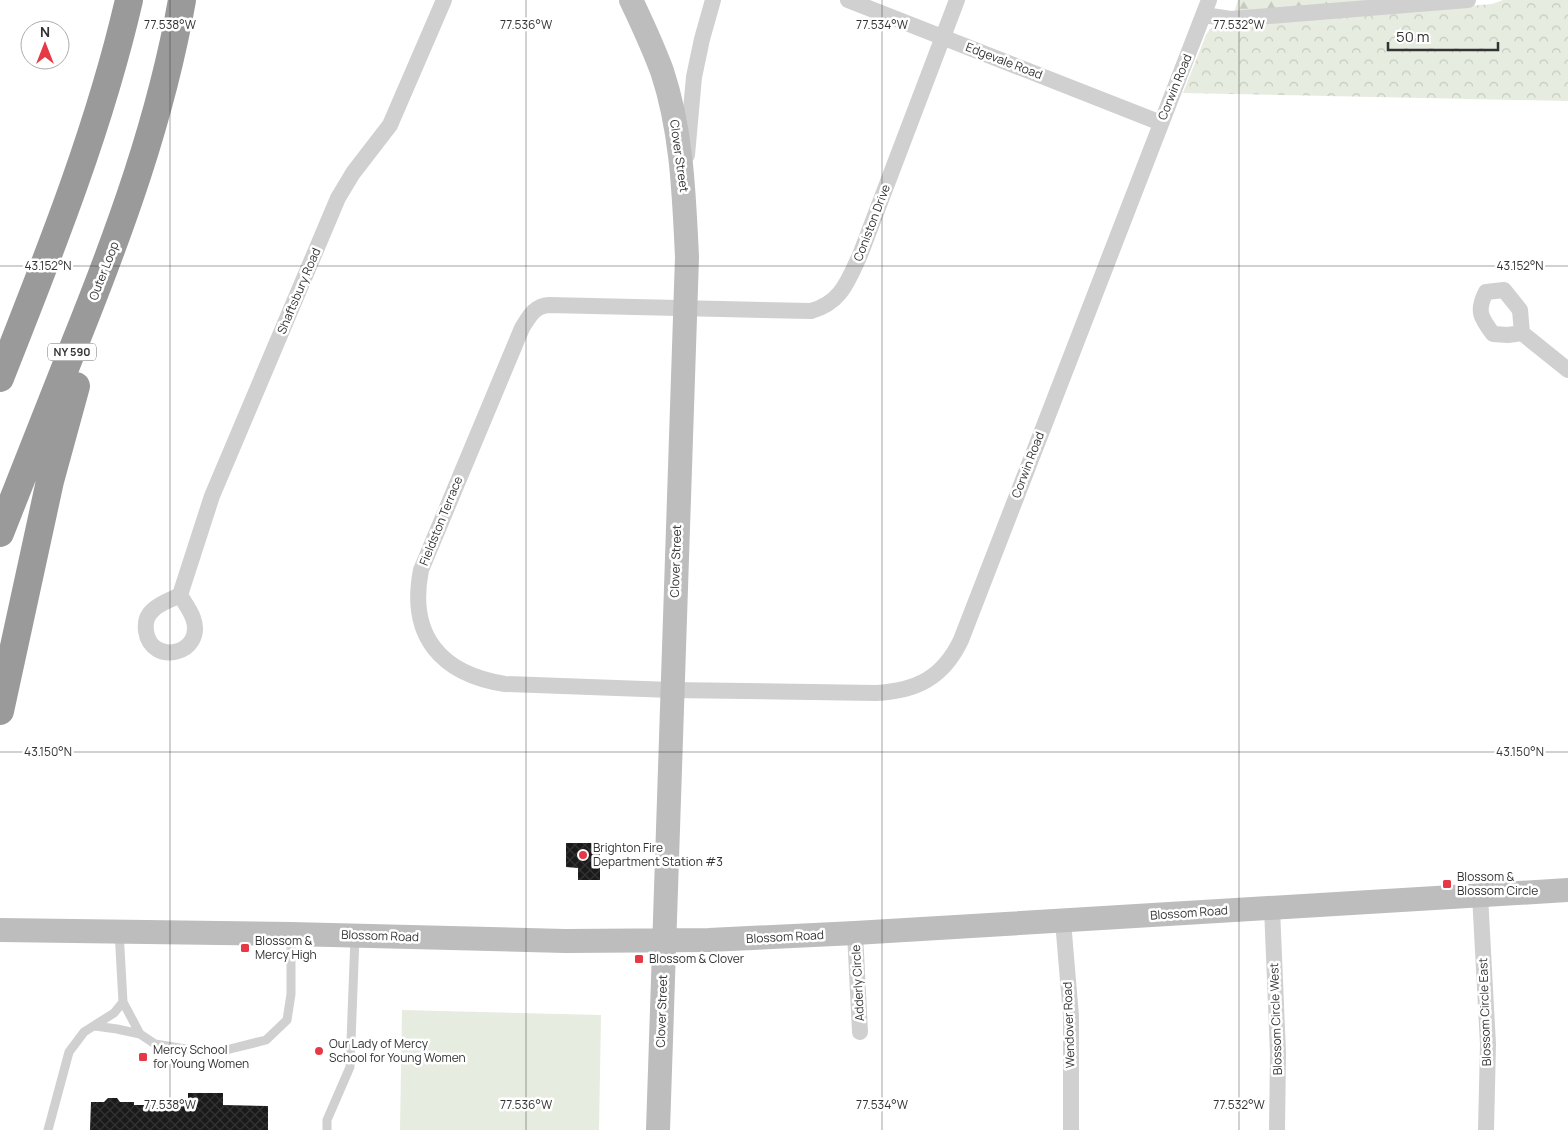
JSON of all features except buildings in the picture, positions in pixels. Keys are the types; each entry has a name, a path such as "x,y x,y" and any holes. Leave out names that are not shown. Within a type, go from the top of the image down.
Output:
{"highway":[{"path":"0,378 50,251 94,127 110,77 129,0"},
{"name":"Outer Loop","path":"0,534 104,270 140,170 162,93 182,0"},
{"path":"0,711 57,451 140,170"},
{"path":"0,347 50,251"}],"street":[{"name":"Shaftsbury Road","path":"180,595 212,496 338,198 353,173 390,125 444,0"},
{"name":"Clover Street","path":"631,0 649,37 667,90 678,142 684,185 687,258 671,690 658,1130"},
{"path":"684,185 694,77 702,39 714,0"},
{"name":"Edgevale Road","path":"848,0 1161,122"},
{"name":"Coniston Drive","path":"685,308 811,312 821,309 835,299 844,289 860,255 957,0"},
{"path":"1207,7 1231,19 1468,0"},
{"name":"Corwin Road","path":"671,690 891,692 916,686 928,680 944,667 961,640 1207,7"},
{"name":"Fieldston Terrace","path":"671,690 506,684 487,681 462,672 439,654 424,632 417,603 418,586 424,560 522,328 530,315 537,308 549,305 685,308"},
{"path":"1522,333 1568,370"},
{"name":"Blossom Road","path":"0,930 290,934 556,941 664,941 855,933 1568,890"},
{"name":"Blossom Circle East","path":"1480,895 1488,1044 1486,1130"},
{"name":"Blossom Circle West","path":"1272,908 1278,1053 1277,1130"},
{"name":"Wendover Road","path":"1063,921 1071,1016 1071,1130"},
{"name":"Adderly Circle","path":"855,933 860,1032"}],"lane":[{"path":"119,931 123,1002 140,1034"},
{"path":"95,1026 117,1028 140,1034 155,1044 192,1050 222,1051 266,1040 287,1020 291,994 290,934"},
{"path":"327,1130 327,1120 350,1067 356,936"},
{"path":"48,1130 69,1052 84,1032 114,1013 123,1002"}],"green space":[{"path":"1238,0 1383,0 1234,13"},
{"path":"1503,0 1568,0 1568,101 1183,93 1206,35 1212,27 1218,24 1236,25 1492,4"},
{"path":"402,1010 601,1015 599,1130 400,1130"}],"place":[{"name":"Brighton Fire Department Station #3","path":"583,855"},
{"name":"Blossom & Blossom Circle","path":"1447,884"},
{"name":"Blossom & Mercy High","path":"245,948"},
{"name":"Blossom & Clover","path":"639,959"},
{"name":"Our Lady of Mercy School for Young Women","path":"319,1051"},
{"name":"Mercy School for Young Women","path":"143,1057"}]}
